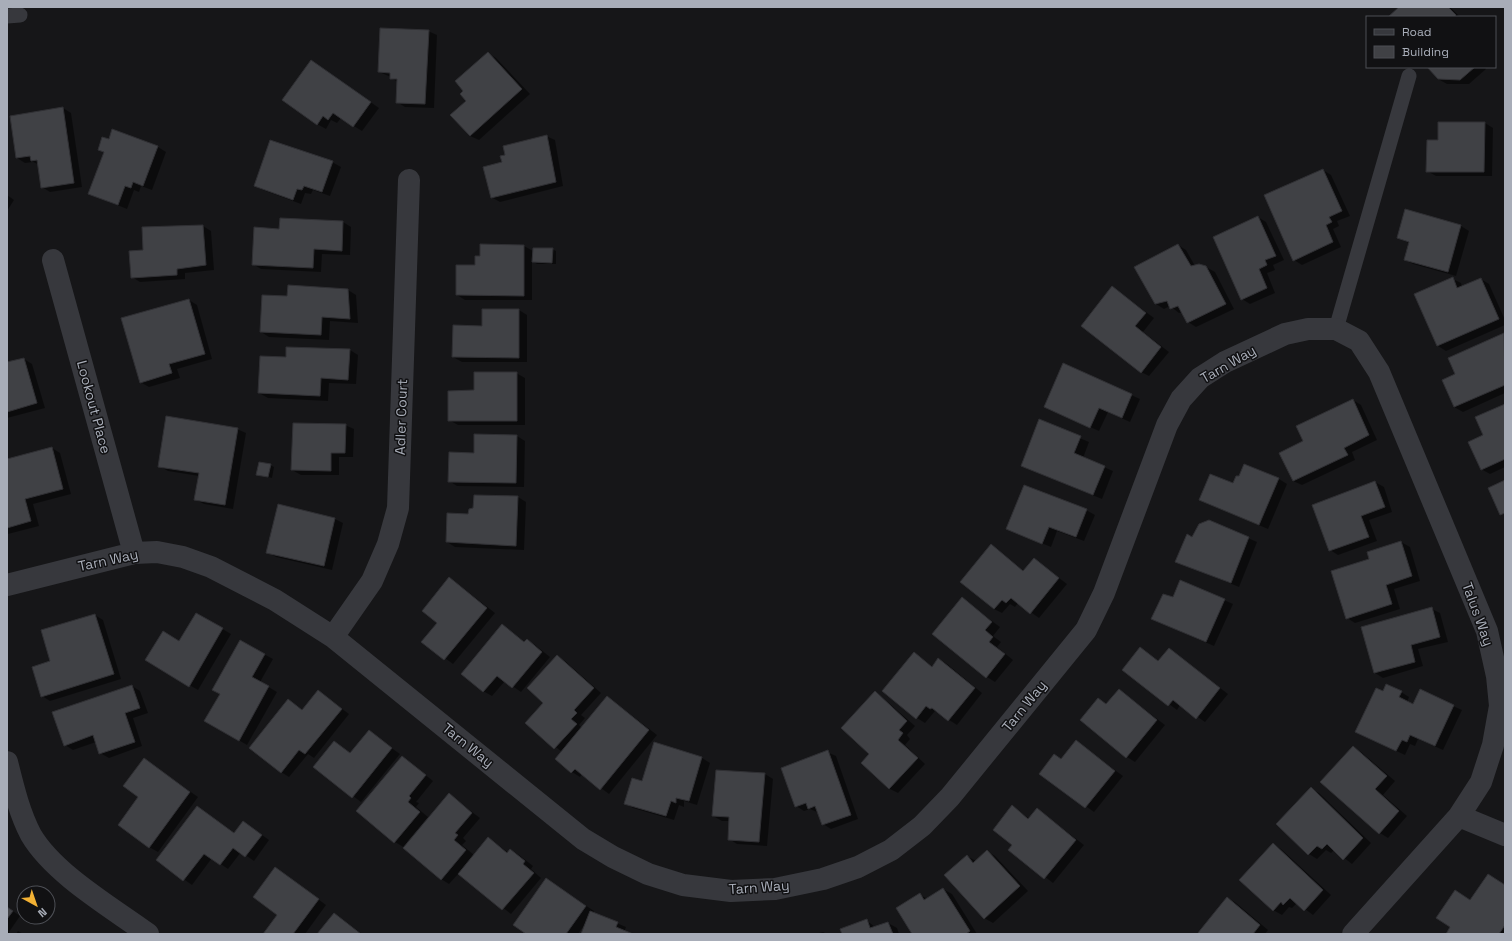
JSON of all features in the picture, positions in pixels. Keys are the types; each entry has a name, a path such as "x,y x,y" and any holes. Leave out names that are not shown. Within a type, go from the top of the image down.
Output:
{"street":[{"name":"Adler Court","path":"333,637 372,581 388,544 398,508 409,180"},
{"name":"Lookout Place","path":"53,260 134,553"},
{"name":"Tarn Way","path":"7,585 134,553 157,552 183,557 211,567 275,600 333,637 583,838 613,857 648,874 683,885 731,891 775,889 823,879 858,867 891,850 922,826 950,797 1086,630 1104,593 1167,425 1181,399 1200,378 1225,362 1285,334 1308,329 1336,329"},
{"name":"Talus Way","path":"1336,329 1359,341 1379,372 1487,631 1497,676 1500,706 1493,745 1481,782 1459,816 1353,934"},
{"path":"7,762 18,805 29,829 51,860 70,877 148,934"},
{"path":"1459,816 1505,835"}],"lane":[{"path":"1336,329 1409,76"}],"building":[{"path":"1399,7 1448,7 1456,15 1455,16 1389,16"},
{"path":"380,28 429,30 425,104 396,103 397,79 390,79 390,73 378,72"},
{"path":"488,52 522,89 470,136 450,115 466,101 460,94 463,91 455,81"},
{"path":"311,60 371,102 353,127 333,113 328,120 323,116 317,125 282,100"},
{"path":"1428,68 1474,68 1460,80 1438,79"},
{"path":"63,107 74,183 41,188 37,160 31,161 30,156 16,158 10,116"},
{"path":"1438,122 1485,122 1484,172 1426,172 1427,140 1438,140"},
{"path":"112,129 158,146 143,186 133,182 131,188 125,186 118,205 88,194 104,152 98,150 102,137 109,139"},
{"path":"547,135 556,182 491,198 483,167 502,162 500,156 505,155 503,146"},
{"path":"270,140 333,161 322,192 304,186 302,190 297,189 293,200 254,186"},
{"path":"1323,169 1342,211 1329,217 1332,222 1326,225 1333,242 1293,261 1264,195"},
{"path":"1405,209 1461,225 1448,272 1404,260 1409,242 1397,238"},
{"path":"1258,216 1276,256 1265,260 1267,265 1259,269 1267,288 1241,300 1213,237"},
{"path":"280,218 343,221 342,251 314,249 313,268 252,265 254,227 279,229"},
{"path":"203,225 206,265 177,269 177,275 131,278 129,251 143,250 142,227"},
{"path":"480,244 524,245 524,296 456,295 456,265 475,265 475,256 480,256"},
{"path":"1178,244 1191,266 1199,264 1206,266 1226,304 1187,323 1178,306 1170,309 1167,301 1155,304 1134,267"},
{"path":"533,248 553,248 552,263 532,262"},
{"path":"1453,277 1457,288 1481,278 1499,319 1437,346 1414,294"},
{"path":"288,285 348,289 350,319 322,317 321,335 260,332 262,295 287,296"},
{"path":"1112,286 1146,313 1135,326 1161,347 1141,373 1081,326"},
{"path":"189,299 205,354 169,364 172,373 140,383 121,318"},
{"path":"482,309 519,309 519,358 452,357 453,325 482,326"},
{"path":"1504,333 1505,385 1454,407 1442,380 1455,374 1448,358"},
{"path":"286,347 350,349 348,380 321,378 320,396 258,393 260,356 286,357"},
{"path":"24,358 37,403 7,412 7,362"},
{"path":"1063,363 1132,394 1122,418 1099,408 1090,428 1044,407"},
{"path":"474,372 517,372 517,421 448,421 448,391 474,390"},
{"path":"1353,399 1369,435 1344,448 1348,455 1293,481 1279,453 1303,441 1296,426"},
{"path":"1505,404 1505,459 1481,470 1468,442 1483,435 1475,417"},
{"path":"166,416 238,428 225,505 194,500 199,473 158,467"},
{"path":"1039,419 1081,436 1074,453 1105,466 1093,495 1021,466"},
{"path":"293,423 346,424 345,453 331,453 331,471 291,470"},
{"path":"474,434 517,435 516,483 448,482 449,452 474,453"},
{"path":"52,447 63,489 25,499 31,521 7,528 7,459"},
{"path":"259,462 271,464 268,477 256,475"},
{"path":"1244,464 1279,478 1259,525 1199,500 1210,474 1233,483 1236,476 1239,476"},
{"path":"1505,480 1505,513 1500,515 1488,488"},
{"path":"1375,481 1385,507 1361,516 1369,537 1329,551 1312,505"},
{"path":"1024,485 1087,509 1076,537 1049,527 1042,544 1006,529"},
{"path":"474,495 518,496 516,546 446,542 447,513 468,514 469,509 473,508"},
{"path":"278,504 335,518 324,566 266,553"},
{"path":"1209,520 1249,537 1231,583 1175,562 1187,534 1192,537 1199,524"},
{"path":"1401,541 1412,576 1386,585 1392,604 1346,619 1331,571 1369,559 1367,552"},
{"path":"991,544 1023,571 1034,558 1059,578 1030,614 1011,598 1006,603 1002,600 994,609 960,582"},
{"path":"449,577 487,608 444,660 421,642 437,623 422,611"},
{"path":"1180,580 1225,599 1206,642 1151,619 1163,594 1173,597"},
{"path":"962,597 992,622 985,630 993,637 989,642 1005,654 986,678 932,634"},
{"path":"1432,607 1440,637 1411,645 1415,662 1374,673 1361,627"},
{"path":"196,613 223,628 189,687 145,660 163,631 179,641"},
{"path":"95,614 114,674 41,697 32,667 50,661 41,630"},
{"path":"502,624 524,642 527,639 542,652 512,688 497,676 483,692 461,674"},
{"path":"240,640 265,654 252,677 269,686 239,741 204,721 220,694 212,690"},
{"path":"1140,647 1158,661 1169,648 1220,688 1196,719 1173,700 1168,706 1122,670"},
{"path":"914,652 932,667 938,658 975,688 948,721 932,708 930,709 926,706 916,719 882,691"},
{"path":"557,655 594,688 574,710 577,713 571,719 577,724 554,749 525,723 543,703 527,688"},
{"path":"1386,684 1402,691 1399,697 1413,704 1420,689 1454,705 1435,746 1410,735 1407,742 1402,740 1396,751 1355,732 1376,688 1383,691"},
{"path":"132,685 140,708 125,713 135,742 99,754 93,735 64,746 52,712"},
{"path":"1119,689 1157,720 1126,758 1080,720 1098,698 1106,704"},
{"path":"318,690 342,709 305,754 299,750 281,773 249,748 288,699 302,710"},
{"path":"875,691 907,721 899,730 903,733 898,740 918,758 889,789 861,763 869,754 841,728"},
{"path":"607,696 649,730 600,790 575,769 571,773 555,759"},
{"path":"369,730 392,748 352,798 313,767 334,741 350,753"},
{"path":"1076,740 1115,771 1085,808 1039,774 1054,754 1061,759"},
{"path":"654,742 702,757 689,801 676,798 676,803 671,801 666,816 624,804 632,778 642,781"},
{"path":"1353,746 1387,776 1375,789 1399,811 1379,834 1320,782"},
{"path":"828,750 851,815 822,825 815,806 808,809 806,803 795,807 781,768"},
{"path":"402,756 426,775 409,796 411,798 408,802 420,812 394,843 356,811"},
{"path":"144,758 190,792 149,848 118,825 138,797 123,786"},
{"path":"716,770 765,773 759,842 728,840 729,817 712,816"},
{"path":"1311,787 1363,838 1343,860 1327,844 1322,849 1317,846 1308,855 1276,824"},
{"path":"449,793 472,813 455,833 458,835 454,840 466,850 441,880 403,848"},
{"path":"1012,805 1028,819 1037,808 1076,840 1044,879 1008,850 1012,845 993,830"},
{"path":"197,806 234,833 243,821 262,835 245,857 233,848 220,865 204,854 183,881 156,860"},
{"path":"488,837 507,853 510,849 525,861 523,864 534,873 502,910 458,874"},
{"path":"1273,843 1323,890 1304,911 1290,898 1283,905 1281,902 1273,911 1239,880"},
{"path":"987,850 1020,886 984,919 944,875 967,855 973,863"},
{"path":"275,867 319,899 293,934 263,934 277,915 253,897"},
{"path":"1488,874 1505,885 1505,925 1499,934 1446,934 1450,927 1436,918 1455,890 1470,900"},
{"path":"546,878 586,906 566,934 526,934 513,925"},
{"path":"943,888 970,931 966,934 912,934 896,908 920,893 924,900"},
{"path":"1227,897 1260,925 1253,934 1197,934"},
{"path":"7,907 13,911 7,919"},
{"path":"590,911 618,922 616,927 633,934 581,934"},
{"path":"334,913 361,934 317,934"},
{"path":"867,919 870,928 888,922 893,934 842,934 840,929"}]}
